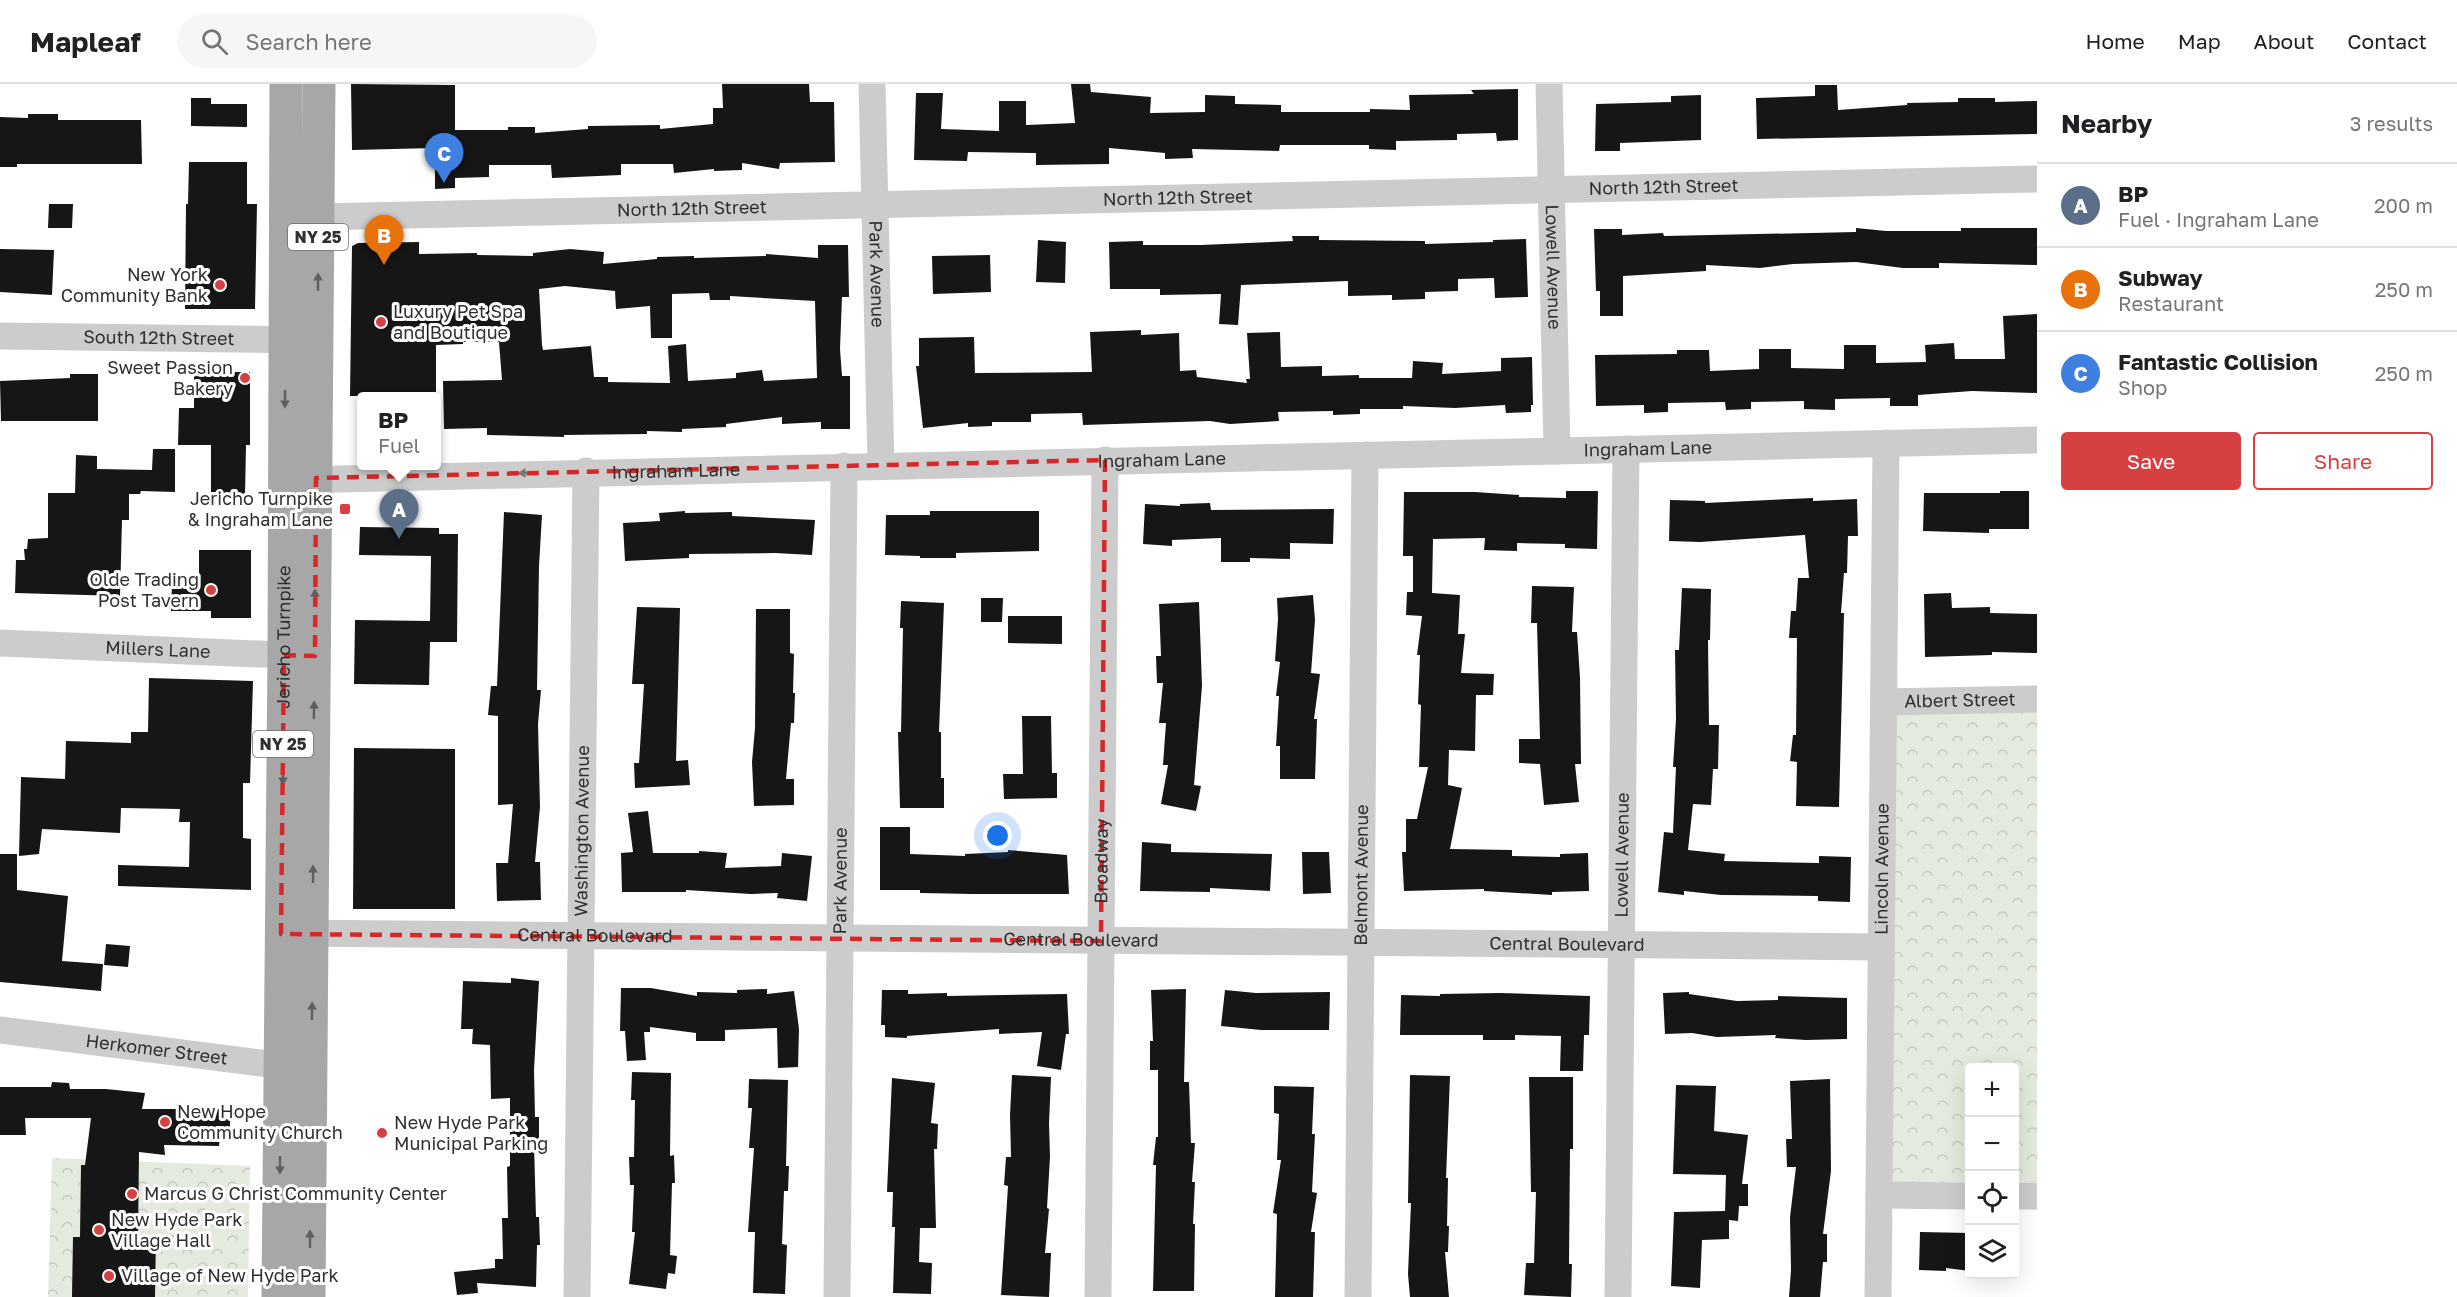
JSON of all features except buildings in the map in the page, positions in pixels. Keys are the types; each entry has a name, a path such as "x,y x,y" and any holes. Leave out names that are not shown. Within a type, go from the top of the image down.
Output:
{"main road":[{"name":"Jericho Turnpike","path":"286,84 285,340 300,479 296,1067 309,1297"},
{"name":"Jericho Turnpike","path":"300,479 317,340 319,84"},
{"path":"286,138 302,156 303,210 318,217"},
{"name":"Jericho Turnpike","path":"278,1297 296,1067"}],"street":[{"name":"Park Avenue","path":"872,84 881,465"},
{"name":"Lowell Avenue","path":"1549,84 1557,451"},
{"name":"North 12th Street","path":"318,217 2037,179"},
{"name":"South 12th Street","path":"0,336 317,340"},
{"name":"Ingraham Lane","path":"300,479 2037,440"},
{"name":"Lincoln Avenue","path":"1878,1297 1886,443"},
{"name":"Lowell Avenue","path":"1618,1297 1626,449"},
{"name":"Belmont Avenue","path":"1358,1297 1365,455"},
{"name":"Broadway","path":"1098,1297 1105,460"},
{"name":"Park Avenue","path":"837,1297 844,466"},
{"name":"Washington Avenue","path":"577,1297 586,471"},
{"name":"Millers Lane","path":"0,643 299,655"},
{"name":"Albert Street","path":"1884,702 2037,699"},
{"name":"Central Boulevard","path":"297,933 1881,947"},
{"name":"Herkomer Street","path":"0,1030 296,1067"},
{"path":"1879,1195 1965,1196"},
{"path":"2019,1196 2037,1196"}],"highlighted area":[{"path":"1105,460 1101,941 281,934 284,655 315,656 316,478"}],"green space":[{"path":"2037,708 2037,1182 2019,1182 2019,1063 1965,1063 1965,1182 1890,1182 1892,711"},
{"path":"52,1158 250,1166 248,1297 48,1297"}],"place":[{"name":"Fantastic Collision","path":"444,183"},
{"name":"Subway","path":"384,265"},
{"name":"New York Community Bank","path":"220,285"},
{"name":"Luxury Pet Spa and Boutique","path":"381,322"},
{"name":"Sweet Passion Bakery","path":"245,378"},
{"name":"Jericho Turnpike & Ingraham Lane","path":"345,509"},
{"name":"BP","path":"399,539"},
{"name":"Olde Trading Post Tavern","path":"211,590"},
{"name":"New Hope Community Church","path":"165,1122"},
{"name":"New Hyde Park Municipal Parking","path":"382,1133"},
{"name":"Marcus G Christ Community Center","path":"132,1194"},
{"name":"New Hyde Park Village Hall","path":"99,1230"},
{"name":"Village of New Hyde Park","path":"109,1276"}]}
